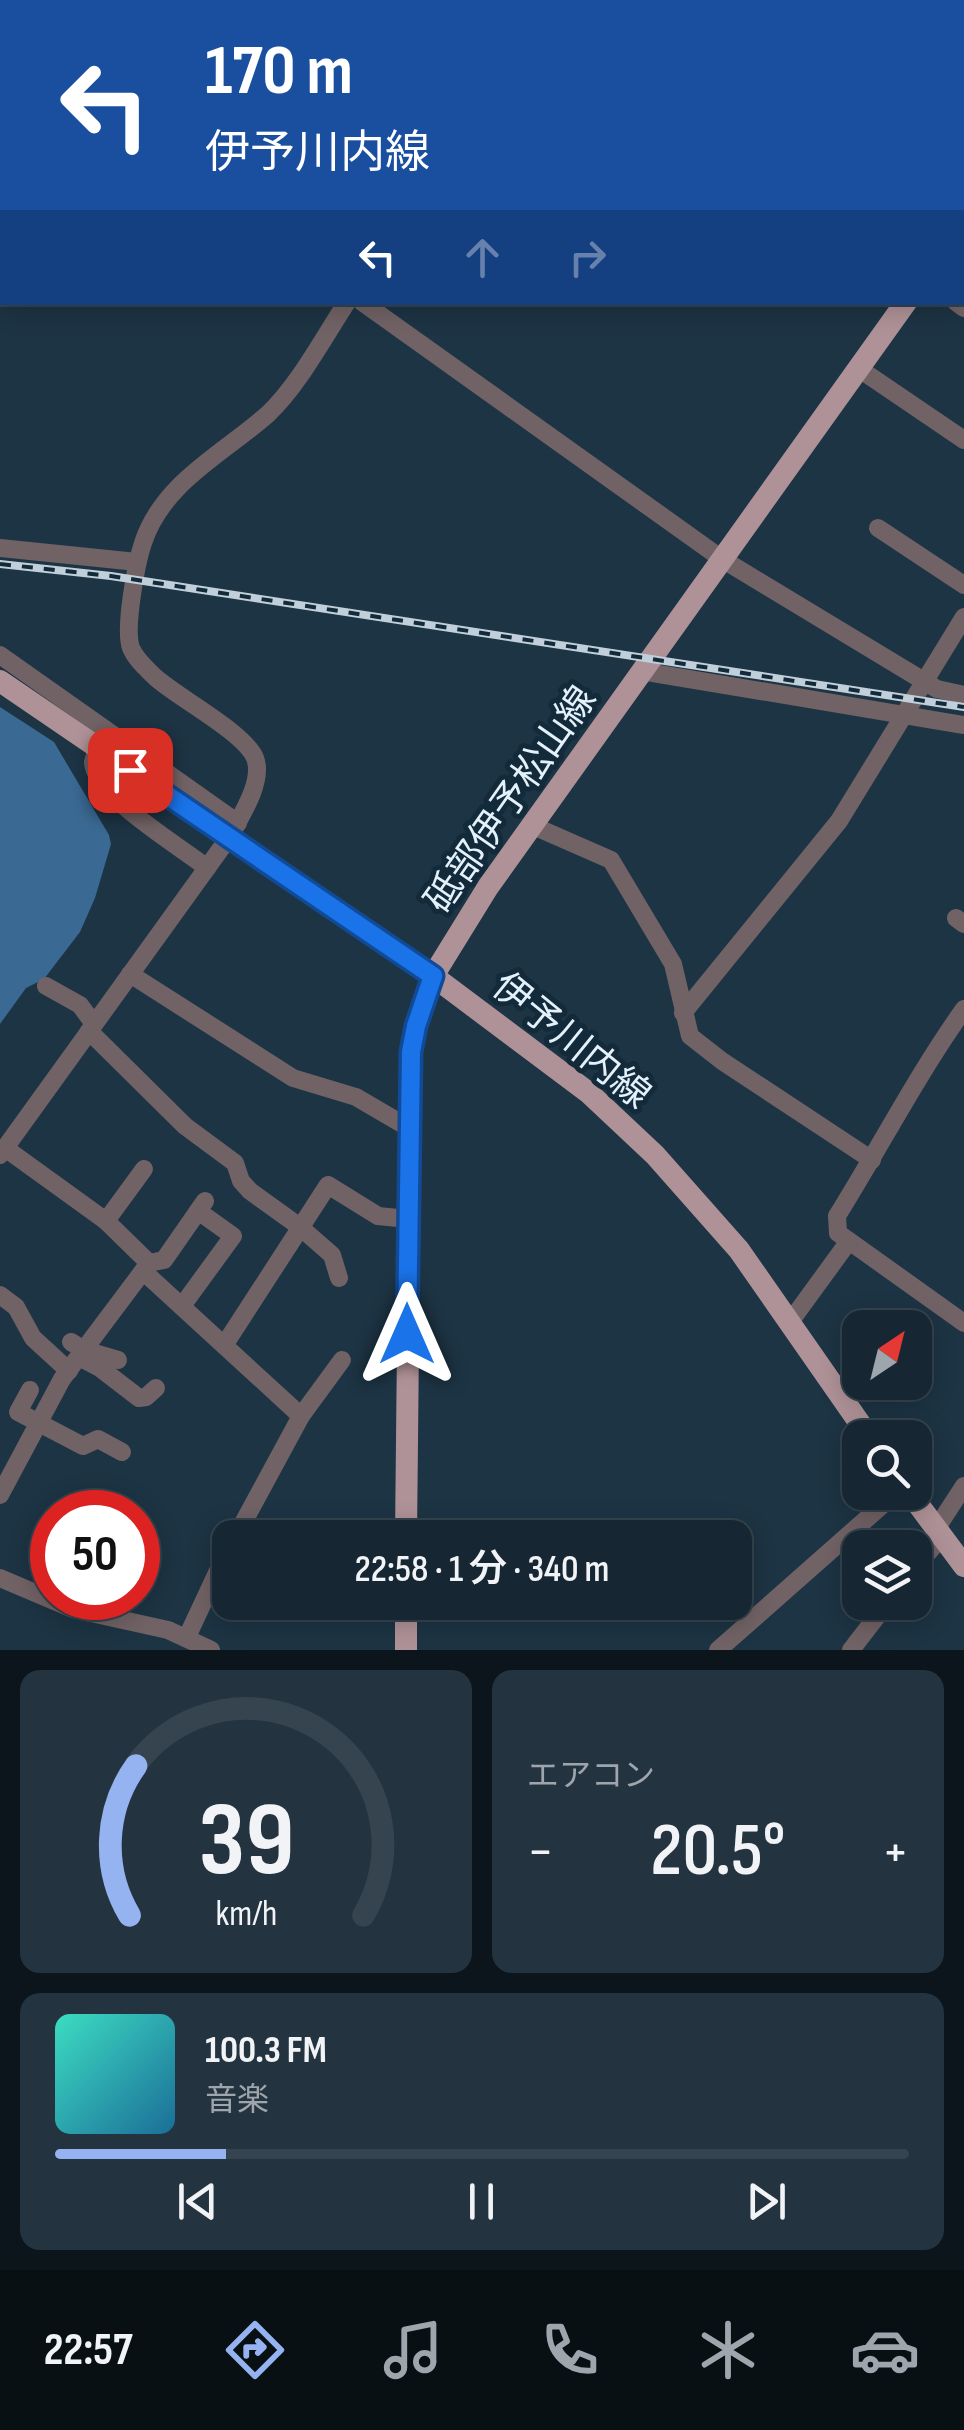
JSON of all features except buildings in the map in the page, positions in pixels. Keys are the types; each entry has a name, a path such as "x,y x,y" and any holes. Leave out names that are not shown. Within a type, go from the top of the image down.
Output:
{"main road":[{"name":"砥部伊予松山線","path":"406,1520 411,1052 433,976 531,825 904,305"},
{"name":"伊予川内線","path":"0,681 98,747 234,829 551,1062 618,1119 698,1201 739,1250 858,1420"},
{"path":"922,1510 964,1566"},
{"path":"406,1620 406,1650"}],"street":[{"path":"301,1416 182,1306 106,1220 2,1151 234,829 256,775 256,760 241,740 165,686 136,659 129,642 137,562 144,538 163,506 197,468 270,412 345,305"},
{"path":"366,305 722,559 938,689 964,695"},
{"path":"858,368 964,440"},
{"path":"878,528 964,585"},
{"path":"0,548 137,562"},
{"path":"683,1013 839,822 964,617"},
{"path":"0,655 234,829"},
{"path":"641,671 964,725"},
{"path":"98,747 93,762 96,772 121,806 206,868"},
{"path":"531,825 611,860 673,964 690,1036 872,1160"},
{"path":"130,974 293,1078 356,1097 409,1128"},
{"path":"46,986 80,1005 92,1027 185,1126 235,1163 241,1181 250,1191 300,1226 332,1255 339,1278"},
{"path":"964,1009 837,1216 838,1234 964,1322"},
{"path":"106,1220 144,1169"},
{"path":"224,1344 328,1185 378,1216 408,1219"},
{"path":"0,1495 76,1355 146,1267 164,1260 202,1206 233,1236 182,1306"},
{"path":"790,1322 848,1241"},
{"path":"0,1295 16,1308 33,1338 76,1355 139,1398 156,1388"},
{"path":"76,1355 118,1360"},
{"path":"244,1520 301,1416 342,1360"},
{"path":"30,1390 18,1412 83,1446 98,1439 122,1452"},
{"path":"932,1543 964,1486"},
{"path":"718,1650 877,1510"},
{"path":"0,1578 73,1610 187,1637 211,1650"},
{"path":"187,1637 212,1583"},
{"path":"850,1650 874,1620"}],"water":[{"path":"0,707 54,742 111,844 80,932 44,979 26,988 0,1024"}],"railway":[{"path":"0,564 111,576 964,707"}],"route":[{"path":"130,770 433,976 411,1052 407,1334"}]}
